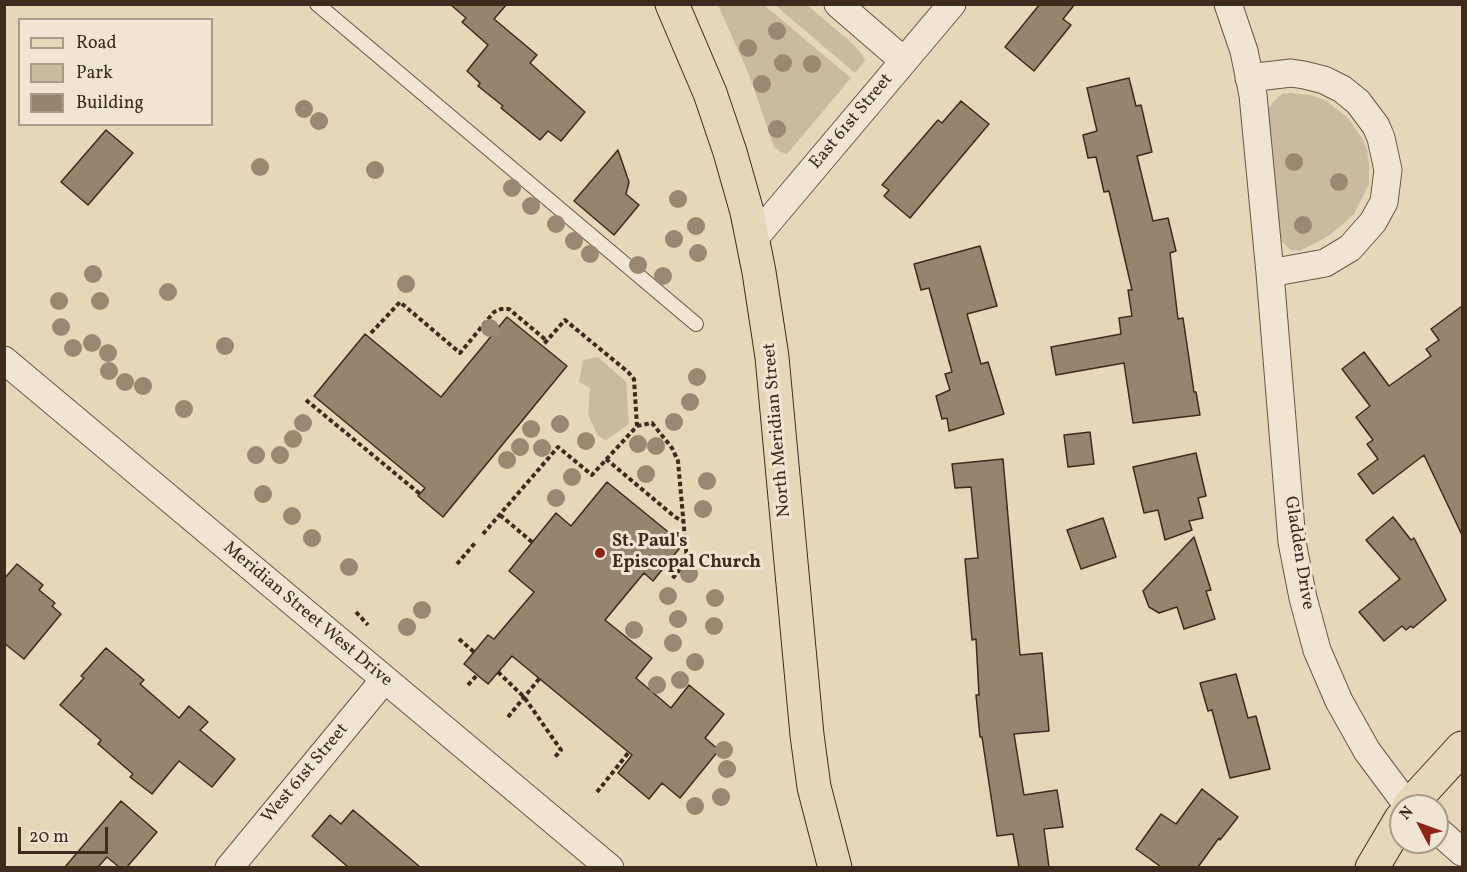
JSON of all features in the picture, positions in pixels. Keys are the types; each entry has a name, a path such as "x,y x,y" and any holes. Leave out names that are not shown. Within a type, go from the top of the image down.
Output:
{"main road":[{"name":"North Meridian Street","path":"672,4 717,113 730,152 753,240 763,292 772,357 807,735 814,787 835,867"},
{"path":"1420,794 1462,748"},
{"path":"1372,867 1389,839"}],"street":[{"path":"838,4 904,61"},
{"name":"East 61st Street","path":"753,240 952,4"},
{"name":"Gladden Drive","path":"1228,4 1244,51 1254,107 1293,542 1310,625 1327,676 1345,714 1372,758 1400,794"},
{"path":"1249,78 1272,74 1304,75 1324,80 1342,89 1358,102 1376,126 1388,170 1384,202 1373,222 1350,248 1325,263 1270,273"},
{"name":"Meridian Street West Drive","path":"4,360 610,867"},
{"name":"West 61st Street","path":"229,867 384,680"},
{"path":"1449,841 1462,852"}],"lane":[{"path":"317,4 696,324"}],"path":[{"path":"371,333 400,302 460,353 494,312 501,309 509,309 547,341"},
{"path":"543,345 565,320 628,372 634,378 637,426"},
{"path":"306,400 420,494"},
{"path":"483,534 558,447 592,475 637,426 652,423 672,448 678,461 687,561 672,579"},
{"path":"606,459 683,522"},
{"path":"500,515 532,542"},
{"path":"458,564 475,543"},
{"path":"459,639 474,652"},
{"path":"498,672 524,698 561,750 555,757"},
{"path":"468,685 477,675"},
{"path":"508,717 539,679"},
{"path":"597,792 629,752"}],"green space":[{"path":"718,5 764,5 851,78 787,154 774,147 750,77"},
{"path":"775,5 807,5 852,43 865,61 855,73"},
{"path":"1282,94 1310,95 1325,100 1348,118 1362,138 1367,149 1369,164 1369,184 1354,214 1330,235 1300,251 1291,250 1280,240 1266,119 1273,102"},
{"path":"598,357 626,382 629,424 606,440 598,436 588,415 590,388 579,382 583,360"}],"building":[{"path":"450,4 507,4 494,19 537,55 530,63 585,112 561,141 548,131 540,140 478,86 480,83 467,71 488,45 462,22 466,18"},
{"path":"1040,4 1075,4 1063,19 1071,25 1034,71 1005,47"},
{"path":"1129,78 1136,106 1141,105 1152,152 1137,156 1153,221 1168,218 1176,251 1170,253 1178,319 1183,318 1194,392 1196,392 1200,415 1133,423 1124,363 1056,375 1051,347 1121,334 1119,318 1132,316 1128,290 1132,290 1109,191 1104,192 1096,157 1088,158 1083,135 1097,131 1087,88"},
{"path":"961,101 989,124 910,218 884,196 889,190 882,185 938,120 942,123"},
{"path":"106,130 133,153 88,205 61,182"},
{"path":"618,150 629,182 626,194 639,205 614,235 574,201"},
{"path":"980,246 997,306 967,314 981,364 988,362 1004,414 949,431 947,418 942,419 936,396 950,390 945,374 952,372 929,288 921,290 914,264"},
{"path":"1462,306 1462,535 1424,455 1373,494 1358,474 1378,459 1367,444 1373,440 1356,417 1370,406 1342,369 1364,352 1389,386 1431,356 1426,349 1439,340 1431,329"},
{"path":"507,317 567,366 443,517 418,496 425,488 314,396 365,334 441,397"},
{"path":"1090,432 1094,464 1068,467 1064,435"},
{"path":"1196,453 1206,496 1198,498 1203,518 1189,521 1192,530 1165,540 1158,510 1144,513 1133,467"},
{"path":"1003,459 1020,655 1042,653 1049,731 1014,734 1024,795 1057,790 1063,827 1044,829 1049,867 1019,867 1013,834 997,836 982,737 980,737 976,695 979,695 976,639 972,640 965,559 978,558 971,487 955,488 952,464"},
{"path":"607,482 683,544 653,581 644,573 605,620 652,658 636,678 671,708 689,685 724,714 705,738 719,750 680,798 662,783 649,799 618,773 632,755 512,656 488,684 464,664 488,635 494,639 534,592 509,571 556,513 571,526"},
{"path":"1393,517 1411,540 1414,538 1446,600 1413,628 1411,626 1406,630 1402,626 1384,641 1359,612 1400,579 1366,540"},
{"path":"1103,518 1116,557 1081,569 1067,530"},
{"path":"1194,537 1211,590 1206,591 1215,619 1184,629 1177,607 1159,613 1149,607 1143,591"},
{"path":"17,564 43,585 39,590 55,603 52,606 61,614 24,659 4,643 4,579"},
{"path":"106,648 144,680 140,684 179,718 189,706 208,722 200,730 235,759 212,787 179,761 152,794 130,777 133,774 98,744 101,740 60,705 84,678 81,676"},
{"path":"1236,674 1248,718 1256,716 1270,769 1230,778 1212,710 1208,711 1200,683"},
{"path":"1202,789 1238,817 1198,867 1161,867 1136,849 1161,814 1176,824"},
{"path":"121,801 157,832 127,867 119,867 107,857 98,867 65,867"},
{"path":"353,810 420,867 348,867 312,836 330,815 341,824"}],"place":[{"name":"St. Paul's Episcopal Church","path":"600,553"}]}
